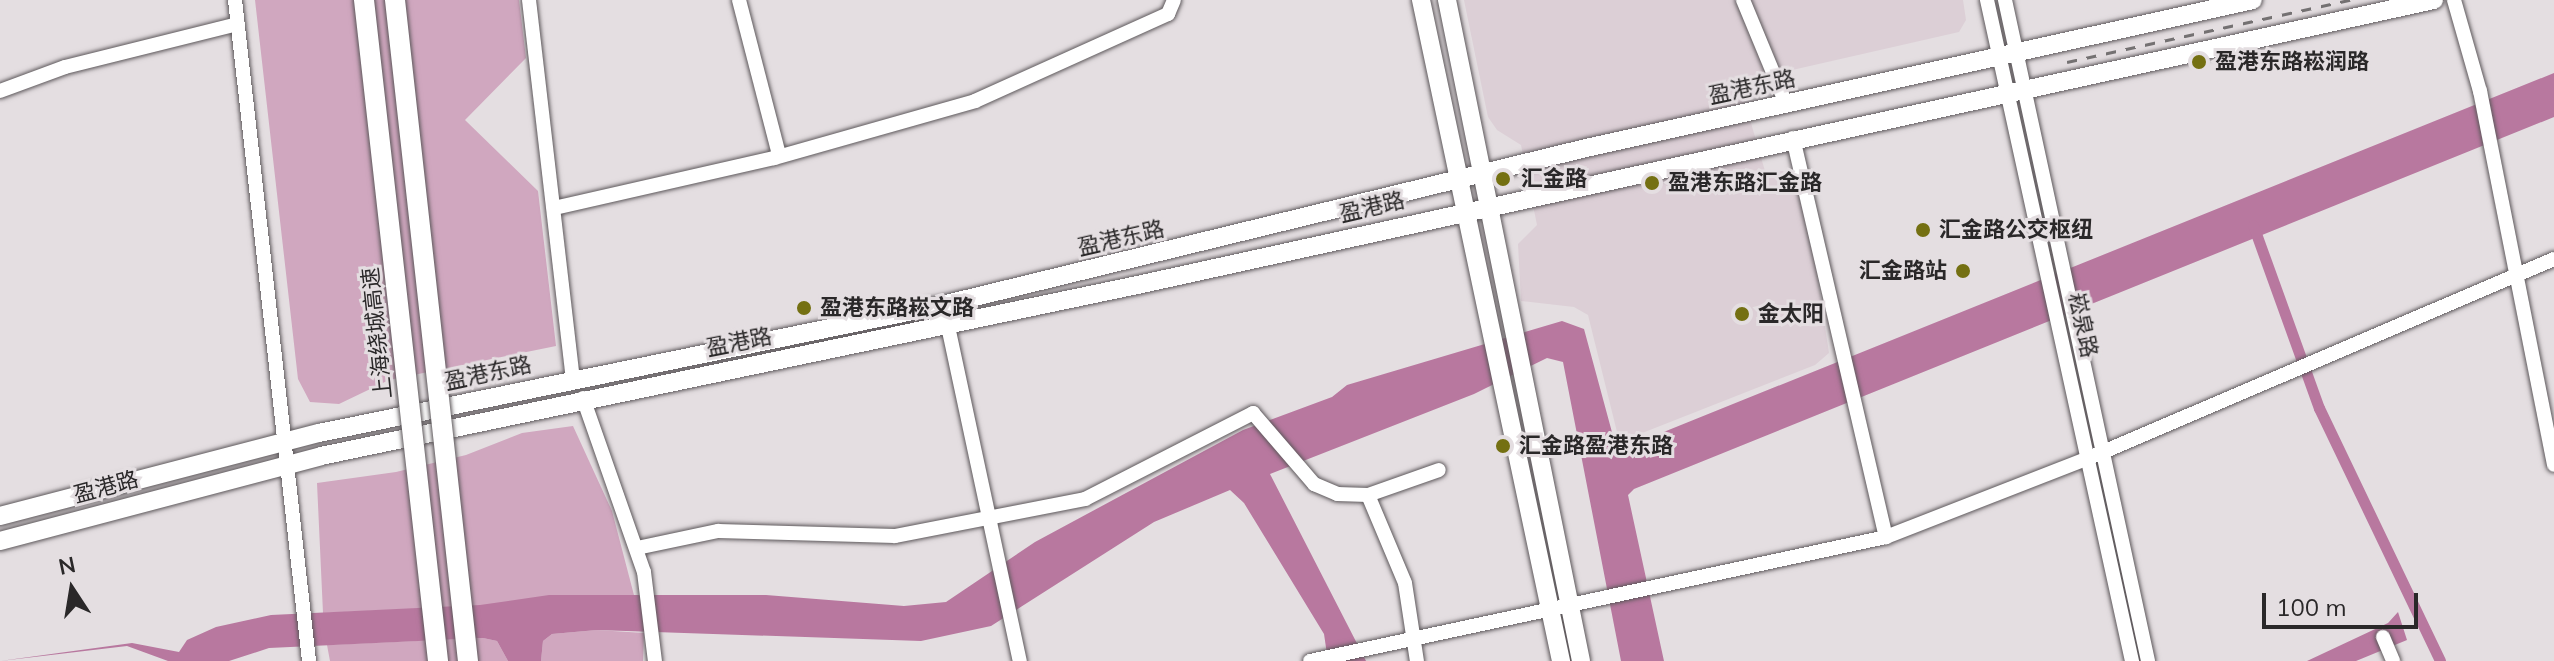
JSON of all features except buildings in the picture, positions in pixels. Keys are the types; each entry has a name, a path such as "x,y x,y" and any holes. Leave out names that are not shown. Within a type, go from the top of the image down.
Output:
{"highway":[{"name":"上海绕城高速","path":"364,0 438,661"},
{"path":"395,0 468,661"}],"main road":[{"path":"1421,0 1462,178 1504,393 1560,607 1581,661"},
{"path":"1447,0 1485,172 1509,325 1522,383 1560,607 1561,661"},
{"name":"盈港东路","path":"0,516 285,442 573,379 942,305 1485,172 2008,51 2253,0"},
{"path":"1490,205 2434,0"},
{"name":"盈港路","path":"0,541 287,465 583,398 948,324 1490,205"}],"street":[{"path":"235,0 309,658"},
{"path":"529,0 573,379"},
{"path":"739,0 779,155"},
{"path":"554,208 779,155 975,101 1168,14 1174,0"},
{"path":"1743,0 1786,104"},
{"name":"崧泉路","path":"1987,0 2008,51 2064,262 2107,450 2148,661"},
{"name":"崧泉路","path":"2005,0 2008,51"},
{"path":"2454,0 2480,91 2495,162 2512,276 2554,465"},
{"path":"0,91 65,67 238,24"},
{"name":"崧泉路","path":"2018,90 2049,273 2132,661"},
{"path":"1793,138 1886,537"},
{"path":"1315,660 1886,537 2089,458 2554,259"},
{"path":"942,305 1020,661"},
{"path":"583,398 596,445 637,548 649,594 655,661"},
{"path":"637,548 718,531 895,536 1085,499 1253,413 1314,484 1337,494 1368,495 1439,470"},
{"path":"1368,495 1405,583 1417,661"},
{"path":"2383,637 2393,661"}],"shaded area":[{"path":"255,0 519,0 526,58 465,120 538,191 556,346 389,380 339,404 310,402 298,379"},
{"path":"1464,0 1963,0 1966,20 1959,32 1739,82 1765,171 1783,171 1804,189 1829,353 1815,365 1627,439 1618,436 1588,315 1574,307 1521,301 1518,244 1537,225 1521,145 1497,130 1488,117"},
{"path":"2554,73 2554,117 1634,489 1628,495 1664,661 1621,661 1563,362 1547,358 1474,394 1270,474 1366,661 1328,661 1324,634 1244,503 1230,490 1154,522 991,626 921,641 597,630 552,634 543,641 541,661 508,661 497,641 483,638 269,648 229,661 168,661 127,646 0,661 132,643 179,652 187,640 216,627 271,615 480,605 549,595 766,595 904,606 946,602 1035,542 1243,430 1332,397 1347,385 1562,321 1584,329 1616,447 1624,448"},
{"path":"573,426 612,511 635,599 323,613 317,483 396,472 466,455 522,433"},
{"path":"2398,612 2407,640 2356,661 2307,661 2388,623"},
{"path":"597,630 644,633 643,661 541,661 543,641 552,634"},
{"path":"483,638 497,641 508,661 330,661 327,645"}],"waterway":[{"path":"2253,225 2319,408 2440,661"}],"railway":[{"path":"2067,62 2350,0"}],"place":[{"name":"盈港东路崧润路","path":"2199,62"},
{"name":"汇金路","path":"1503,179"},
{"name":"盈港东路汇金路","path":"1652,183"},
{"name":"汇金路公交枢纽","path":"1923,230"},
{"name":"汇金路站","path":"1963,271"},
{"name":"盈港东路崧文路","path":"804,308"},
{"name":"金太阳","path":"1742,314"},
{"name":"汇金路盈港东路","path":"1503,446"}]}
